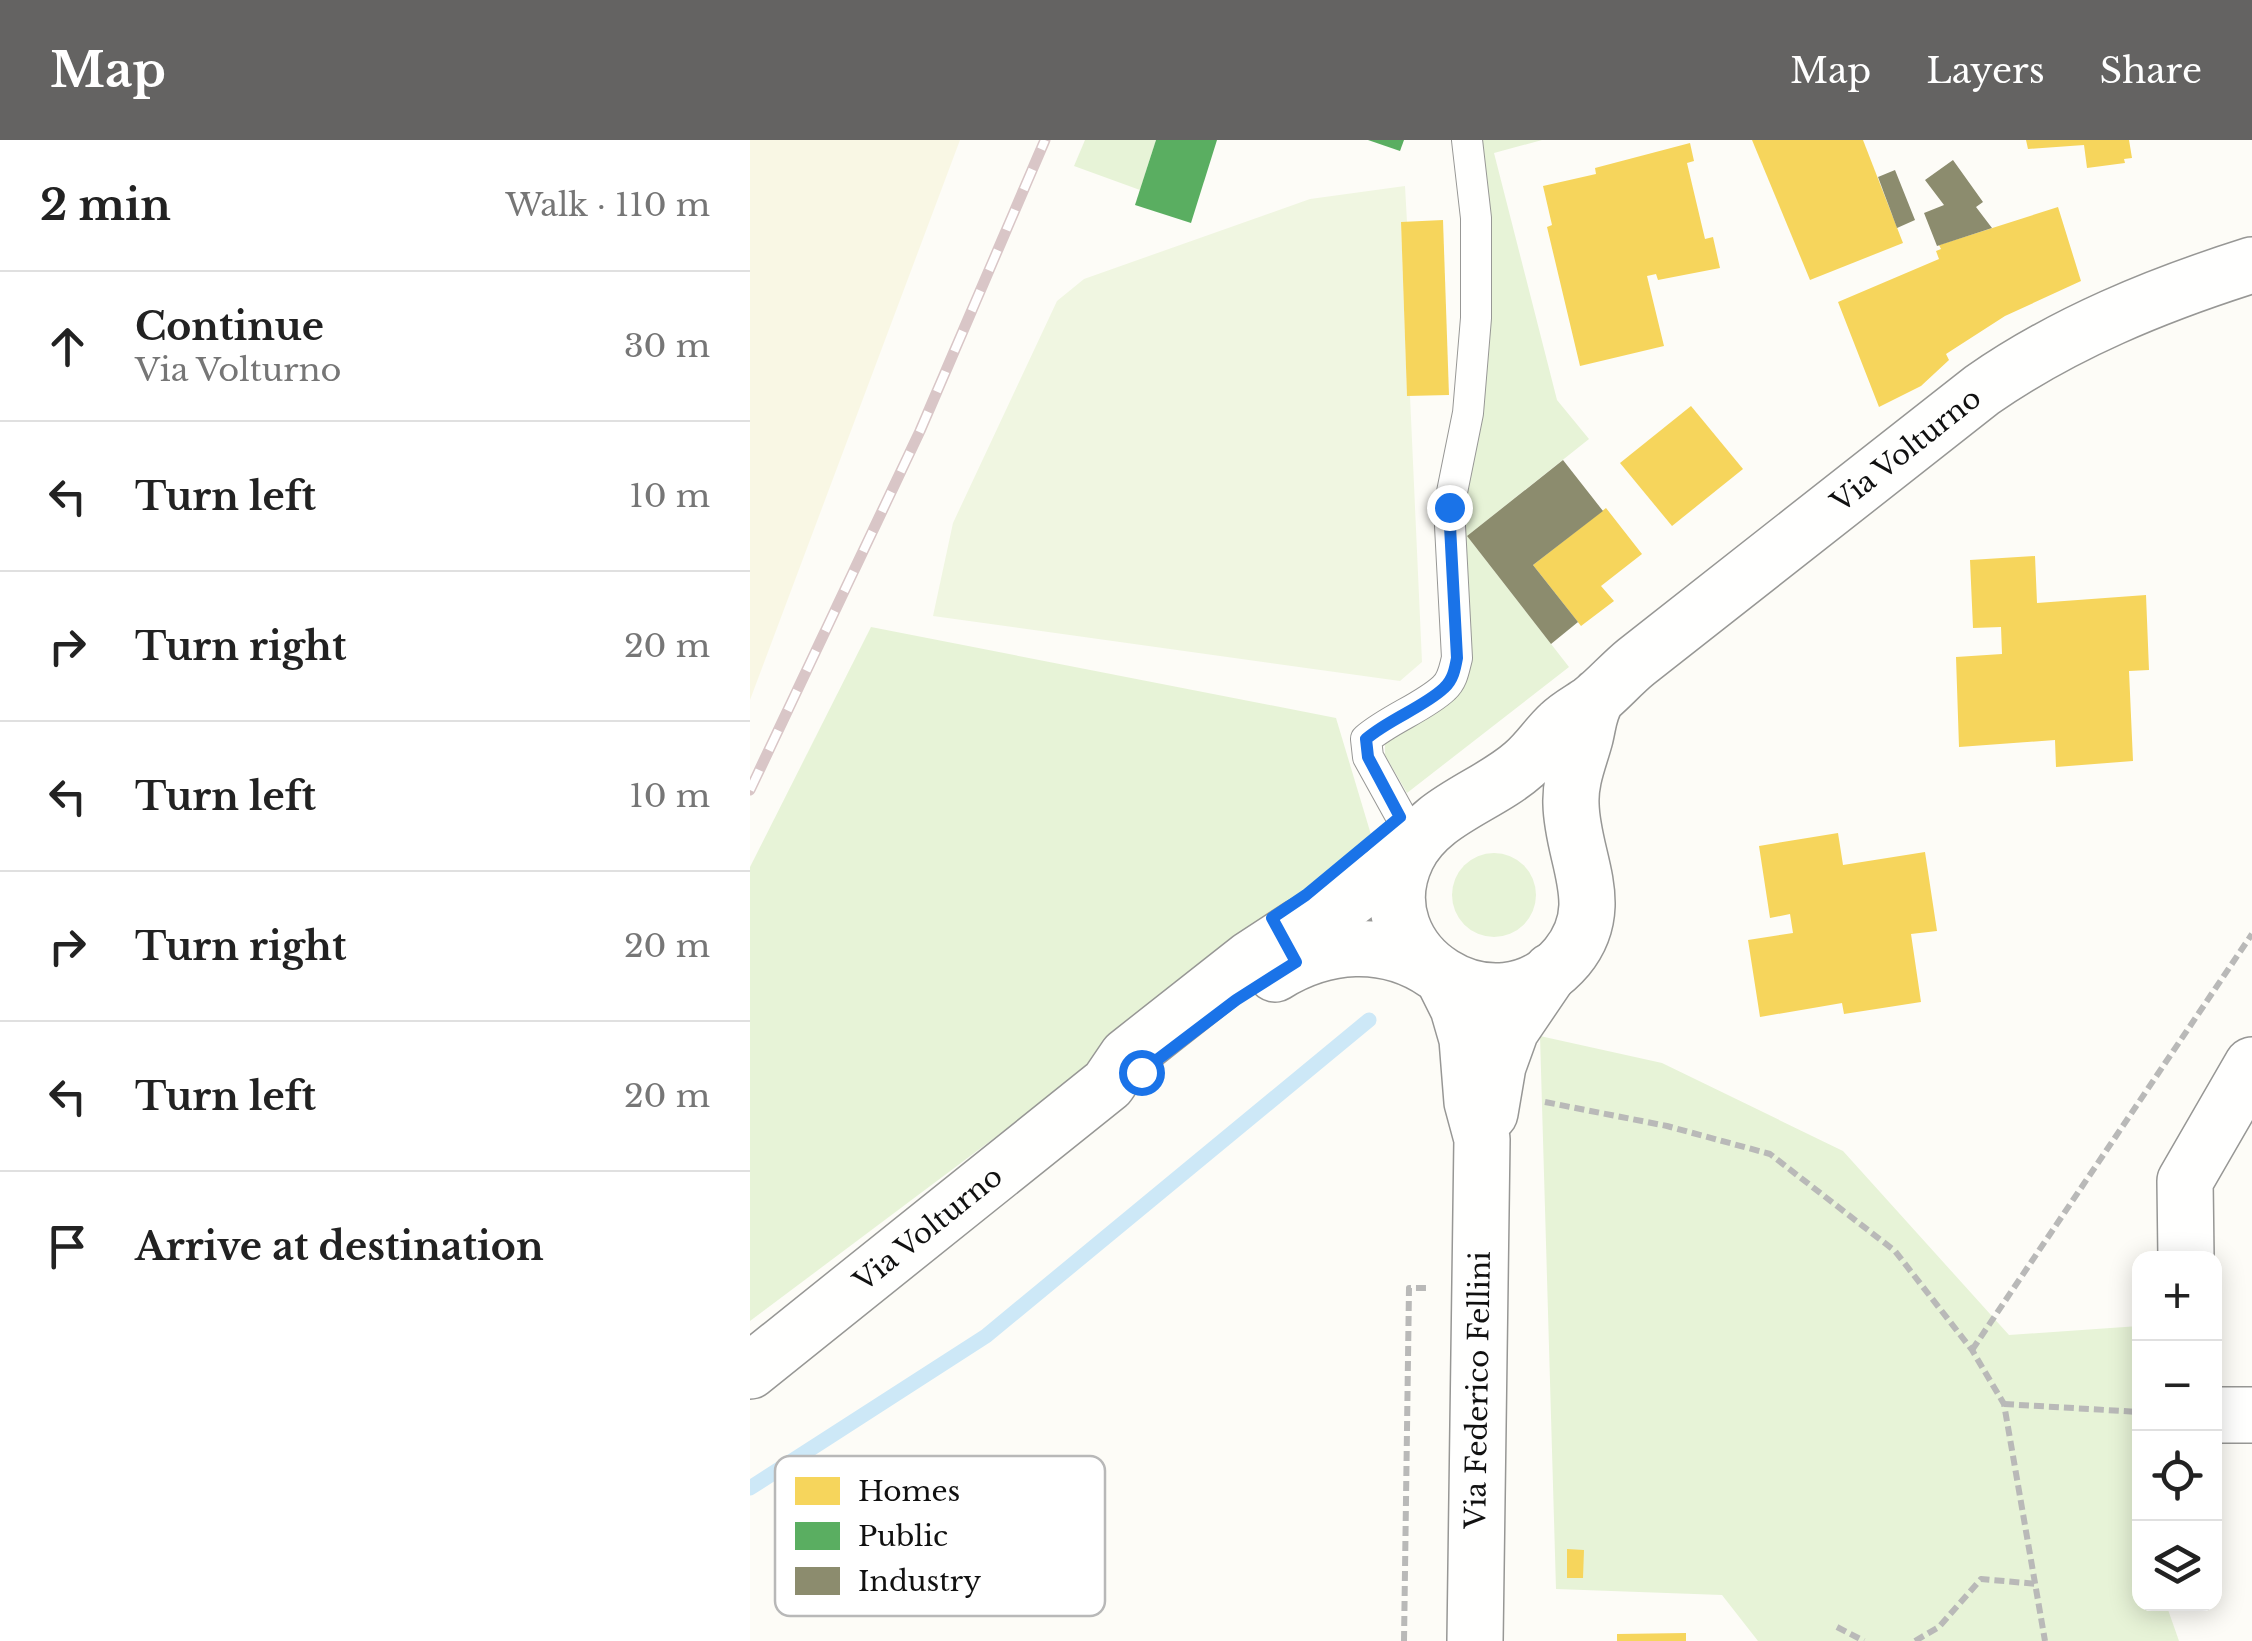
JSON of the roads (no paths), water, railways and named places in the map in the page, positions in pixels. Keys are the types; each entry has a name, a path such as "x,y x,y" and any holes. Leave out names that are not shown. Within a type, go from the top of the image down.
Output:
{"street":[{"name":"Via Volturno","path":"750,1371 1103,1088 1127,1056 1235,970 1264,947 1345,904 1432,828 1513,773 1559,726 1600,696 1636,662 1832,505 2004,375 2110,318 2252,265"},
{"name":"Via Volturno","path":"1103,1088 1141,1072 1266,980 1312,955 1339,948 1378,950 1408,957 1473,990 1493,992 1524,986 1551,971 1578,940 1586,919 1586,875 1572,819 1571,787 1589,713 1600,696"},
{"path":"1439,974 1409,940 1398,900 1406,860 1432,828 1490,802 1533,810 1567,836 1579,855"},
{"name":"Via Federico Fellini","path":"1474,1641 1489,1116 1498,1066 1512,1030 1551,971"},
{"name":"Via Federico Fellini","path":"1439,974 1464,1028 1471,1062 1472,1102 1489,1116"},
{"path":"2186,1251 2185,1181 2252,1065"},
{"path":"2222,1415 2252,1415"}],"lane":[{"path":"1432,828 1368,757 1366,739 1444,688 1453,675 1457,658 1449,507 1468,412 1476,318 1476,218 1468,140"}],"waterway":[{"path":"800,1456 986,1336 1369,1020"},
{"path":"750,1488 775,1472"}],"railway":[{"path":"750,790 920,431 1045,140"}]}
